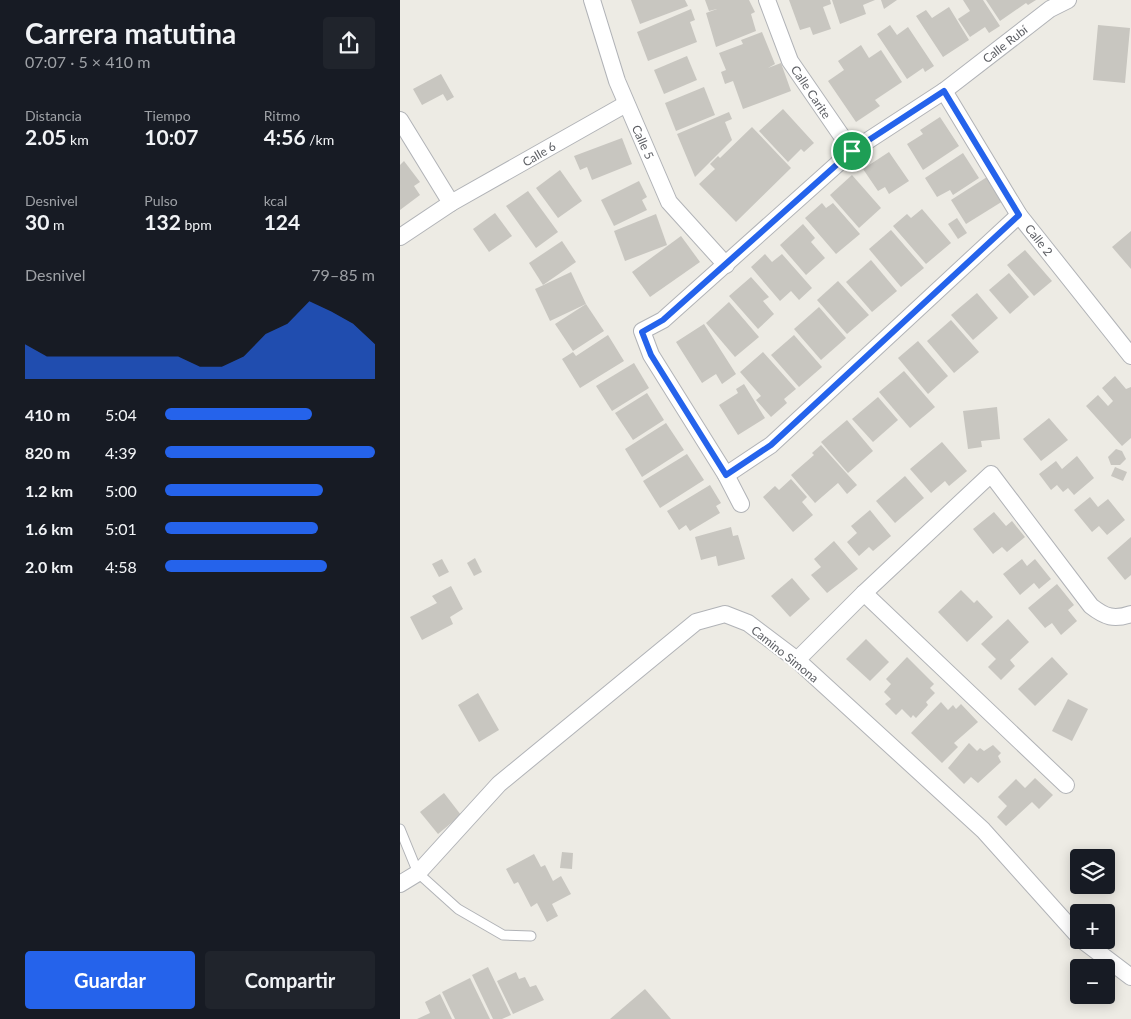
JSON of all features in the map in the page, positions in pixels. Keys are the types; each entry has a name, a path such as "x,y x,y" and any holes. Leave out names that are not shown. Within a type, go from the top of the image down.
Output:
{"street":[{"name":"Calle 5","path":"592,0 626,104 669,202 726,265"},
{"name":"Calle Carite","path":"767,0 790,62 852,151"},
{"name":"Calle Rubí","path":"726,475 651,355 642,332 663,320 852,151 944,91 1050,9 1068,0"},
{"name":"Calle 2","path":"944,91 1019,215 1131,356"},
{"name":"Calle 6","path":"400,237 451,203 626,104"},
{"path":"400,120 451,203"},
{"path":"741,504 726,475 771,445 1019,215"},
{"path":"797,660 864,593 991,474 1091,606 1103,616 1119,618 1131,614"},
{"path":"864,593 1066,786"},
{"name":"Camino Simona","path":"400,884 418,873 499,784 696,622 725,614 748,623 797,660 983,830 1070,927"},
{"path":"1094,949 1131,977"}],"lane":[{"path":"400,828 418,873 458,909 503,935 530,936"}],"building":[{"path":"631,0 685,0 688,6 640,24"},
{"path":"705,0 749,0 755,12 751,14 756,31 716,47 706,13 717,9 709,11"},
{"path":"789,0 830,0 831,4 823,7 831,29 813,35 810,27 800,30"},
{"path":"832,0 875,0 863,5 866,14 840,24"},
{"path":"881,0 897,0 884,9"},
{"path":"963,0 983,0 1000,26 989,33 985,27 970,37 958,19 970,11"},
{"path":"986,0 1036,0 1028,5 1026,3 1000,21"},
{"path":"949,7 969,40 943,57 916,16 926,10 932,18"},
{"path":"691,9 695,20 690,22 697,42 648,61 637,32"},
{"path":"890,25 897,35 908,27 934,66 925,72 923,68 907,79 877,34"},
{"path":"1098,25 1130,28 1125,83 1093,80"},
{"path":"762,32 775,64 768,68 781,63 791,91 743,109 733,81 725,84 721,72 726,70 719,53 743,44 741,40"},
{"path":"861,45 869,58 881,50 902,82 875,100 880,106 856,122 828,81 844,70 838,61"},
{"path":"687,56 697,80 664,94 654,70"},
{"path":"441,74 454,97 447,101 443,94 422,105 413,89"},
{"path":"704,87 715,115 676,131 665,103"},
{"path":"783,109 814,143 804,152 801,149 788,162 759,131"},
{"path":"729,112 732,119 725,122 732,140 695,177 677,134"},
{"path":"940,117 959,146 923,170 907,144 923,134 920,130"},
{"path":"752,127 791,168 736,222 699,184 715,169 710,164 718,156 720,158"},
{"path":"622,138 632,164 592,180 587,167 580,170 574,156"},
{"path":"889,152 909,181 889,194 885,187 878,191 863,169"},
{"path":"963,153 979,178 953,195 950,190 937,197 925,178"},
{"path":"404,161 420,182 414,186 420,195 400,210 400,165"},
{"path":"560,170 582,201 558,218 536,188"},
{"path":"852,175 881,208 859,228 830,195"},
{"path":"987,177 1003,201 966,224 951,200"},
{"path":"639,181 647,197 642,200 647,210 614,226 601,200"},
{"path":"528,191 558,232 536,248 506,206"},
{"path":"822,203 826,208 833,203 860,234 836,254 805,218"},
{"path":"922,209 951,243 926,264 893,226 907,214 911,218"},
{"path":"495,213 512,236 489,252 473,229"},
{"path":"656,214 667,245 625,261 614,231"},
{"path":"957,218 967,233 958,239 948,224"},
{"path":"803,224 815,238 811,242 825,258 806,275 780,245"},
{"path":"891,230 924,268 901,287 869,249"},
{"path":"1131,231 1131,269 1112,247"},
{"path":"681,236 700,262 650,297 632,272"},
{"path":"562,241 576,262 543,285 529,263"},
{"path":"1025,250 1052,281 1034,296 1007,265"},
{"path":"765,254 772,262 782,254 812,288 799,300 791,291 780,301 751,267"},
{"path":"871,260 897,291 872,312 846,282"},
{"path":"571,272 586,304 550,321 535,289"},
{"path":"1009,273 1029,297 1010,314 989,290"},
{"path":"751,277 769,297 763,301 774,314 758,329 729,296"},
{"path":"838,281 869,315 847,334 817,300"},
{"path":"977,293 998,318 973,340 951,315"},
{"path":"729,302 759,337 735,357 706,323"},
{"path":"586,304 604,331 573,351 555,324"},
{"path":"819,307 846,338 821,360 794,329"},
{"path":"951,320 979,352 954,373 927,341"},
{"path":"704,324 736,374 722,384 716,374 702,383 676,342"},
{"path":"608,335 624,361 580,388 562,359 573,352 576,356"},
{"path":"794,335 822,367 799,387 771,355"},
{"path":"918,341 948,376 928,394 898,358"},
{"path":"763,352 796,389 784,399 787,403 771,417 756,400 761,396 740,372"},
{"path":"634,363 649,388 612,411 596,386"},
{"path":"904,371 935,407 910,428 879,392"},
{"path":"1115,376 1126,389 1131,387 1131,438 1122,446 1086,406 1098,395 1108,406 1113,401 1102,388"},
{"path":"744,384 765,418 738,435 719,405 738,393 736,389"},
{"path":"647,393 664,420 633,440 615,413"},
{"path":"878,397 898,420 873,442 852,419"},
{"path":"997,407 1000,439 981,441 982,447 968,449 963,411"},
{"path":"1049,418 1068,440 1041,461 1023,439"},
{"path":"847,420 873,451 848,473 821,442"},
{"path":"666,423 684,450 642,477 625,449"},
{"path":"942,442 967,471 949,486 945,481 931,493 910,469"},
{"path":"821,445 857,485 847,494 838,483 815,503 791,475 814,455 812,453"},
{"path":"1116,449 1122,451 1126,459 1120,465 1111,465 1108,457"},
{"path":"687,454 704,480 660,508 643,481"},
{"path":"1077,456 1094,478 1074,495 1068,488 1063,492 1057,485 1051,490 1039,474 1056,461 1062,469"},
{"path":"1115,467 1127,472 1123,481 1111,476"},
{"path":"905,476 924,498 895,523 876,501"},
{"path":"791,479 807,497 802,502 813,515 793,532 763,497 775,486 779,490"},
{"path":"710,485 721,503 716,506 720,513 690,531 686,525 679,530 667,511"},
{"path":"1090,497 1098,507 1108,499 1125,520 1107,535 1099,526 1092,532 1074,510"},
{"path":"870,510 891,536 873,551 869,547 859,556 847,542 857,533 851,526"},
{"path":"994,512 1006,526 1012,521 1025,537 1007,552 1002,547 993,554 973,529"},
{"path":"731,527 733,536 738,535 745,559 718,566 716,556 701,560 695,537"},
{"path":"1131,537 1131,575 1125,580 1107,558"},
{"path":"834,541 858,569 827,593 811,575 821,567 814,559"},
{"path":"475,558 482,572 474,576 467,563"},
{"path":"442,559 449,572 439,577 432,564"},
{"path":"1022,559 1027,566 1035,559 1051,579 1039,589 1034,583 1020,595 1003,574"},
{"path":"792,578 810,599 790,617 771,596"},
{"path":"1057,584 1074,605 1068,610 1077,621 1061,635 1052,623 1045,628 1028,608"},
{"path":"451,586 463,609 450,617 453,624 422,640 410,617 437,603 432,596"},
{"path":"961,590 974,603 977,600 993,617 967,642 938,612"},
{"path":"1008,619 1029,642 1010,660 1015,666 1001,680 988,667 996,659 981,644"},
{"path":"866,639 889,662 870,681 846,659"},
{"path":"907,657 934,684 930,688 935,693 926,702 928,705 916,718 913,715 911,718 902,709 896,715 885,704 891,699 884,692 891,684 886,679"},
{"path":"1052,657 1068,674 1035,706 1018,689"},
{"path":"478,693 499,730 479,742 458,705"},
{"path":"1068,699 1088,709 1072,741 1052,731"},
{"path":"941,702 948,710 953,705 956,709 961,704 978,722 954,743 958,747 942,763 911,733"},
{"path":"969,743 977,751 980,748 984,751 993,745 1001,753 998,756 1001,762 978,783 971,777 964,784 948,768"},
{"path":"1035,778 1053,795 1039,809 1032,802 1006,826 997,817 1007,806 998,797 1016,779 1025,788"},
{"path":"444,793 461,815 438,834 420,812"},
{"path":"562,852 573,853 572,869 560,868"},
{"path":"534,854 541,867 545,865 553,881 561,876 571,894 552,904 558,916 547,922 537,903 531,907 518,882 514,884 506,869"},
{"path":"488,967 511,1015 502,1019 493,1019 472,975"},
{"path":"516,972 519,979 525,977 530,987 536,985 544,1000 513,1014 497,981"},
{"path":"470,978 490,1019 455,1019 442,992"},
{"path":"645,989 671,1019 610,1019"},
{"path":"440,994 452,1019 417,1019 430,1013 425,1002"}],"route":[{"path":"944,91 1019,215 771,445 726,475 651,355 642,332 663,320 852,151 944,91"}]}
